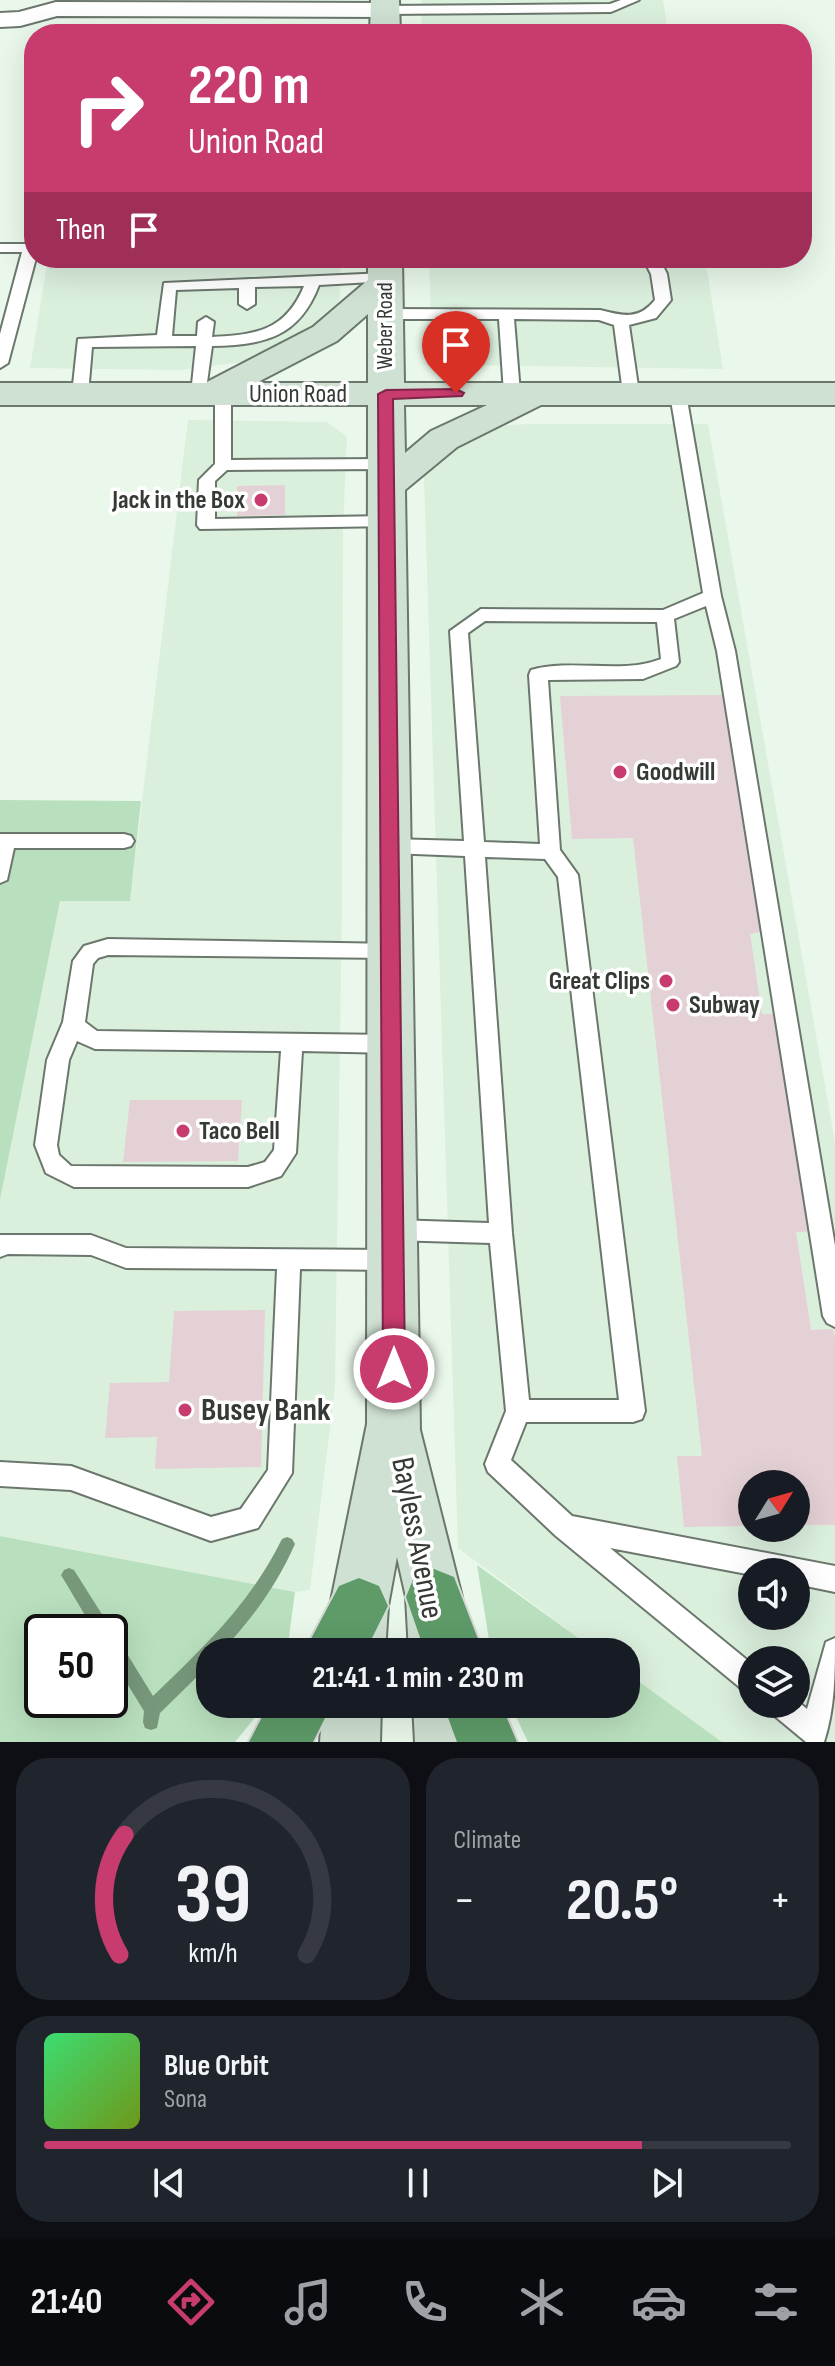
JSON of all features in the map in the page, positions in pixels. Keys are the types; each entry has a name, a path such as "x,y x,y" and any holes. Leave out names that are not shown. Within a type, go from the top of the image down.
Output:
{"highway":[{"path":"434,1597 449,1638"},
{"path":"279,1742 294,1718"},
{"path":"478,1718 487,1742"}],"main road":[{"path":"210,394 325,334 385,283"},
{"name":"Weber Road","path":"385,283 386,394"},
{"path":"387,491 444,439 527,393"},
{"name":"Union Road","path":"0,394 835,394"},
{"name":"Bayless Avenue","path":"349,1637 394,1424 386,394"},
{"name":"Bayless Avenue","path":"394,1424 434,1597 437,1638"},
{"path":"350,1742 351,1718"},
{"path":"443,1718 445,1742"}],"street":[{"path":"0,20 20,19 48,5 385,15"}],"lane":[{"path":"385,15 611,8 633,0"},
{"path":"0,248 24,248"},
{"path":"0,363 26,268"},
{"path":"164,340 169,286 313,281 385,283 506,315 600,315 621,322 651,315 663,300 656,268"},
{"path":"80,394 84,342 246,339 281,329 297,317 308,302 313,281"},
{"path":"247,283 247,304"},
{"path":"207,304 208,284"},
{"path":"506,315 527,393"},
{"path":"246,339 247,321"},
{"path":"206,322 210,394 223,465"},
{"path":"621,322 631,393"},
{"path":"678,394 712,596 726,651 835,1316"},
{"path":"223,465 207,480 206,525 387,491"},
{"path":"223,465 387,491"},
{"path":"712,596 665,616 481,615 459,631 501,1233 518,1411 497,1464 565,1527 738,1669"},
{"path":"518,1411 633,1411 568,875 550,852 538,675 555,672 643,673 670,662 665,616"},
{"path":"0,875 2,841 124,841"},
{"path":"390,846 550,852"},
{"path":"292,1043 285,1153 277,1165 267,1172 248,1177 74,1177 54,1167 47,1154 58,1060 74,1022 83,961 91,952 108,947 389,950"},
{"path":"74,1022 80,1033 95,1040 392,1044"},
{"path":"0,1247 3,1244 91,1245 126,1258 289,1260 501,1233"},
{"path":"0,1474 71,1478 211,1529 249,1519 280,1473 289,1260"},
{"path":"565,1527 835,1579"},
{"path":"797,1718 814,1732 835,1651"}],"shaded area":[{"path":"421,0 663,0 667,24 422,24"},
{"path":"46,268 341,268 340,299 328,317 274,354 244,362 180,370 30,368"},
{"path":"429,268 707,268 723,369 458,365 432,350"},
{"path":"188,420 327,422 347,437 343,530 342,900 335,1386 310,1590 295,1592 0,1536 0,1200 60,901 130,900"},
{"path":"708,424 835,1142 835,1742 722,1742 640,1682 640,1638 579,1638 458,1548 424,477 435,457 498,426"}],"green space":[{"path":"0,800 141,801 130,901 60,901 0,1200"},
{"path":"0,1536 295,1592 289,1638 196,1638 196,1718 255,1718 235,1742 0,1742"},
{"path":"477,1565 579,1638 489,1638"},
{"path":"640,1682 722,1742 528,1742 517,1718 640,1718"}],"building":[{"name":"Jack in the Box","path":"285,485 285,515 237,516 237,486"},
{"path":"728,695 766,931 750,934 762,1014 782,1014 818,1231 796,1232 811,1330 833,1329 835,1339 835,1525 810,1525 810,1470 738,1470 738,1526 684,1527 677,1456 702,1456 633,838 572,839 560,696"},
{"name":"Taco Bell","path":"130,1100 242,1100 238,1161 123,1162"},
{"name":"Busey Bank","path":"265,1310 261,1467 155,1469 157,1437 105,1438 110,1383 169,1382 174,1311"}],"waterway":[{"path":"152,1709 210,1653 245,1613 275,1569 287,1544"},
{"path":"69,1575 93,1614"},
{"path":"128,1671 152,1709"},
{"path":"151,1722 152,1709"}],"place":[{"name":"Jack in the Box","path":"261,500"},
{"name":"Goodwill","path":"620,772"},
{"name":"Great Clips","path":"666,981"},
{"name":"Subway","path":"673,1005"},
{"name":"Taco Bell","path":"183,1131"},
{"name":"Busey Bank","path":"185,1410"}],"route":[{"path":"394,1369 386,394 456,393"}]}
